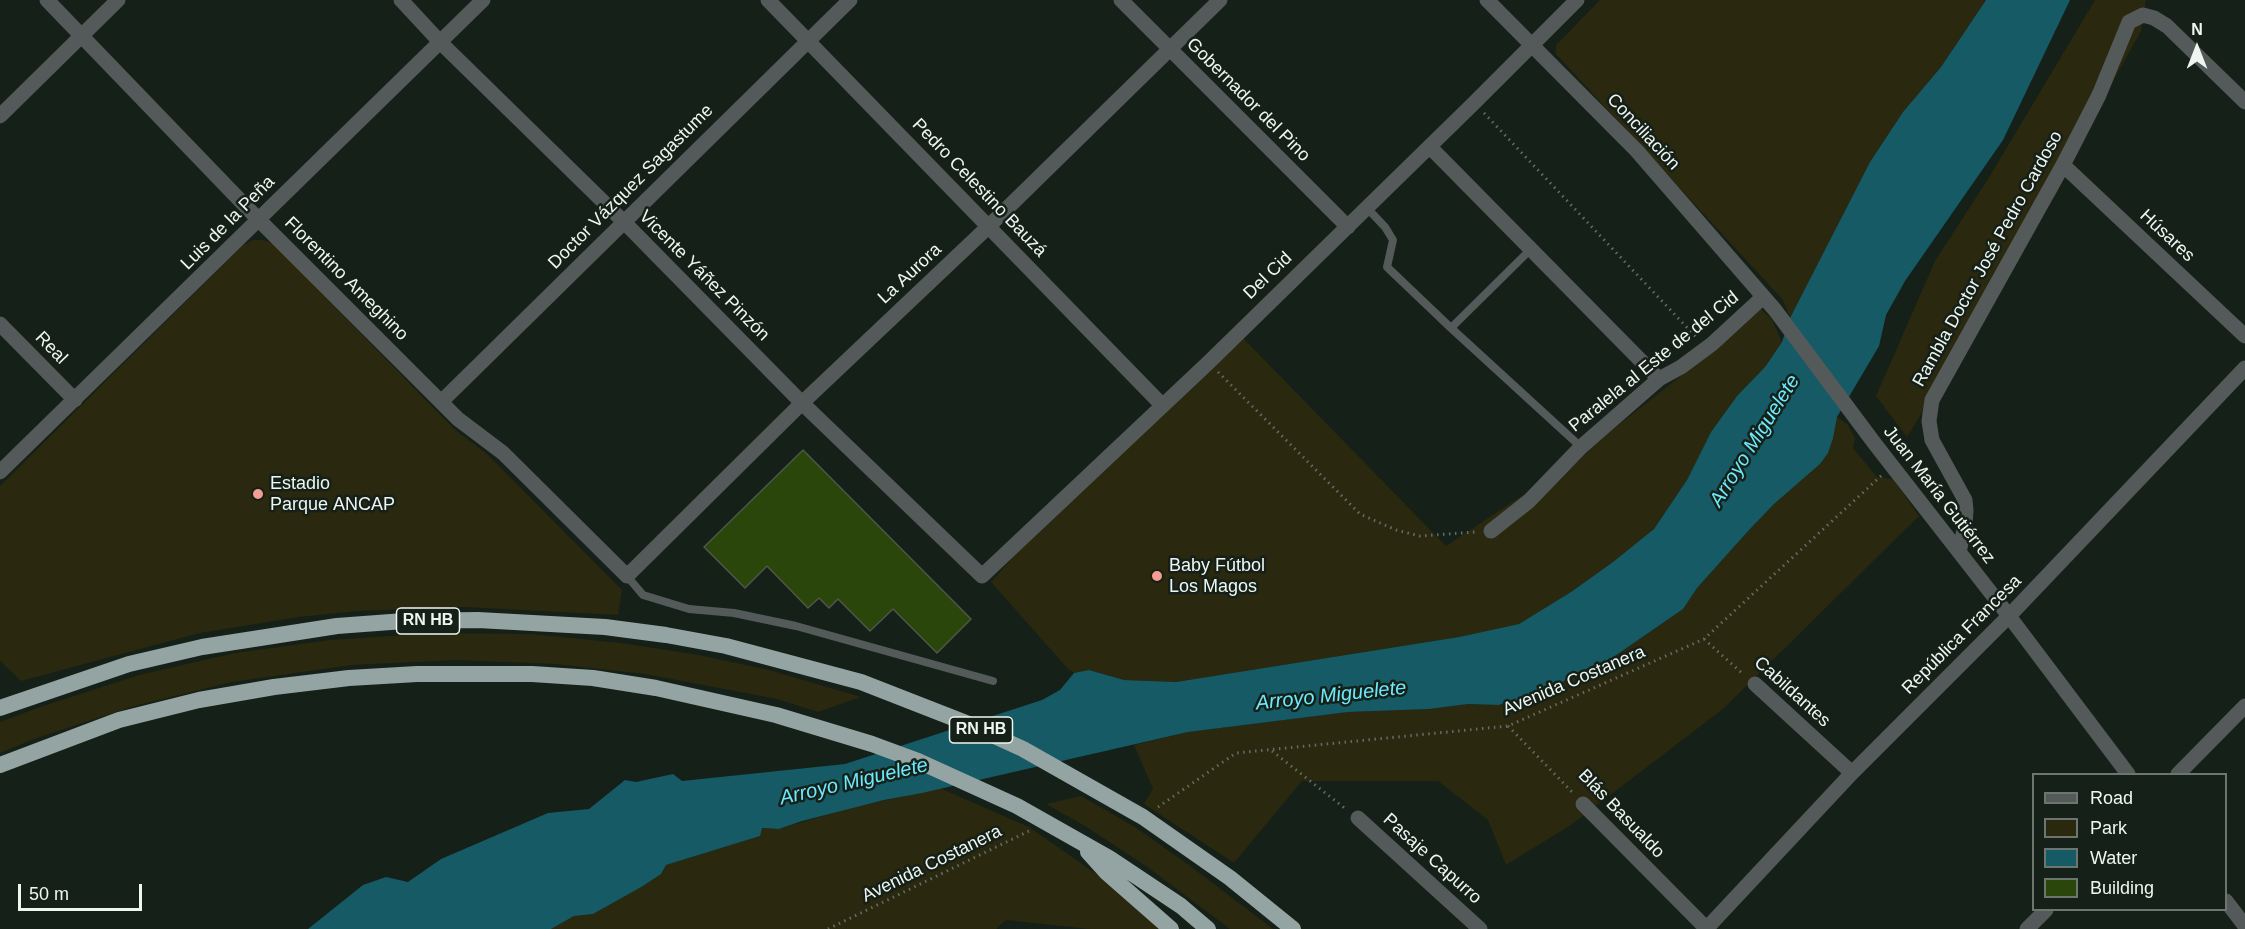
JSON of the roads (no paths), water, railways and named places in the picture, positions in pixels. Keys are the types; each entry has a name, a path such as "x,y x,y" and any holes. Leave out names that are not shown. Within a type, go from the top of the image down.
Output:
{"highway":[{"name":"RN HB","path":"0,708 129,664 202,647 337,626 404,621 542,622 625,630 726,646 861,682 956,719 1014,745 1096,788 1143,816 1230,878 1293,929"},
{"path":"0,765 119,720 199,700 274,687 349,678 417,674 476,673 593,678 656,688 776,715 835,732 918,761 1017,806 1046,822 1142,879 1181,906 1208,929"},
{"path":"1077,840 1106,872 1171,929"}],"street":[{"name":"Florentino Ameghino","path":"47,0 259,220 458,419 504,453 627,576"},
{"path":"0,116 118,0"},
{"name":"Vicente Yáñez Pinzón","path":"401,0 440,42 624,222 802,403 982,576"},
{"name":"Luis de la Peña","path":"0,472 483,0"},
{"name":"Pedro Celestino Bauzá","path":"768,0 1162,405"},
{"name":"Doctor Vázquez Sagastume","path":"441,402 849,0"},
{"name":"Gobernador del Pino","path":"1121,0 1348,227"},
{"name":"La Aurora","path":"627,576 802,403 989,226 1220,0"},
{"name":"Conciliación","path":"1488,0 1637,151 1763,297"},
{"name":"Del Cid","path":"982,576 1209,362 1474,104 1577,0"},
{"name":"Rambla Doctor José Pedro Cardoso","path":"1959,552 1965,526 1965,500 1932,440 1929,422 1932,400 2063,165 2099,95 2129,22 2143,15 2154,18 2167,26 2245,102"},
{"path":"1430,147 1659,379"},
{"name":"Húsares","path":"2063,165 2245,336"},
{"name":"Juan María Gutiérrez","path":"1763,297 2127,773"},
{"name":"Paralela al Este de del Cid","path":"1491,531 1529,501 1581,447 1659,379 1681,367 1706,348 1763,297"},
{"name":"Real","path":"0,324 75,400"},
{"name":"República Francesa","path":"1706,929 1852,773 2009,616 2245,368"},
{"name":"Cabildantes","path":"1755,684 1852,773"},
{"path":"2179,773 2245,706"},
{"name":"Blás Basualdo","path":"1583,804 1706,929"},
{"name":"Pasaje Capurro","path":"1358,818 1480,929"},
{"path":"2227,902 2245,926"},
{"path":"2027,929 2044,911"}],"lane":[{"path":"1367,208 1385,227 1393,240 1387,267 1581,447"},
{"path":"1451,328 1531,249"},
{"path":"627,576 643,595 689,609 734,613 796,626 993,681"}],"water":[{"name":"Arroyo Miguelete","path":"1986,0 2070,0 2003,140 1905,281 1886,315 1879,346 1837,417 1828,453 1820,464 1774,504 1749,530 1697,588 1683,609 1612,658 1572,675 1545,695 1529,703 1511,700 1499,705 1468,704 1429,709 1348,712 1188,732 884,800 779,829 762,828 760,836 666,865 661,874 593,914 574,916 551,929 308,929 363,885 386,877 408,882 441,859 548,813 589,809 625,780 636,782 673,774 682,781 845,764 1042,700 1060,690 1074,673 1089,670 1124,680 1176,682 1459,637 1519,624 1571,592 1654,529 1687,480 1711,432 1737,396 1765,367 1782,342 1790,318 1870,162 1903,112 1941,67"}],"place":[{"name":"Estadio Parque ANCAP","path":"258,494"},
{"name":"Baby Fútbol Los Magos","path":"1157,576"}]}
